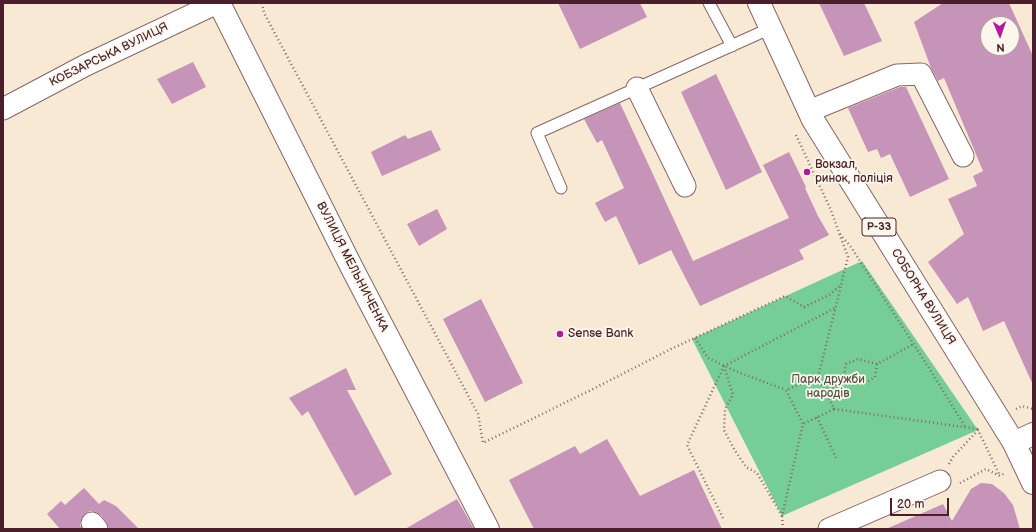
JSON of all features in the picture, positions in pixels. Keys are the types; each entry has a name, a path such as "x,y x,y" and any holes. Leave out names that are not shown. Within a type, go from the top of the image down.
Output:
{"street":[{"name":"КОБЗАРСЬКА ВУЛИЦЯ","path":"3,109 86,65 218,3"},
{"name":"ВУЛИЦЯ МЕЛЬНИЧЕНКА","path":"218,3 352,268 488,529"},
{"name":"СОБОРНА ВУЛИЦЯ","path":"759,3 813,120 998,418 1023,438 1029,474"},
{"path":"809,111 897,75 921,74 963,156"},
{"path":"637,88 685,186"},
{"path":"829,529 940,481"}],"lane":[{"path":"709,3 732,46"},
{"path":"561,188 537,133 771,28"}],"path":[{"path":"262,3 264,14 478,414 483,443 695,338 785,296 804,307 828,295 841,285 843,278"},
{"path":"793,128 830,208 848,257 818,376 834,409"},
{"path":"839,232 852,247 966,428"},
{"path":"723,518 687,445 724,366 835,308"},
{"path":"695,338 708,358 724,366 786,390 803,424 782,516 782,529"},
{"path":"877,364 875,377 865,383 851,383 844,374 846,364 858,358 877,364 914,344"},
{"path":"724,366 733,395 725,409 724,430 746,468 757,473 782,516"},
{"path":"786,390 818,376"},
{"path":"825,391 848,379"},
{"path":"1029,474 1000,476 986,469 949,488 940,481 953,457 978,430 1022,406 1033,409"},
{"path":"803,424 834,409 978,430"},
{"path":"817,417 836,458"},
{"path":"978,430 1000,476"}],"green space":[{"name":"Парк дружби народів","path":"862,261 978,430 782,516 692,339"}],"building":[{"path":"558,3 640,3 647,17 580,49"},
{"path":"819,3 864,3 882,41 844,56"},
{"path":"943,3 1009,3 1015,16 980,16 980,56 1020,56 1020,27 1033,56 1033,385 1004,321 983,331 968,297 957,304 928,262 964,234 948,199 977,186 973,176 983,171 944,78 938,81 931,68 914,22"},
{"path":"193,62 206,87 172,104 157,79"},
{"path":"716,74 762,172 726,190 681,92"},
{"path":"900,87 906,87 949,179 910,197 890,154 881,158 877,149 868,152 848,108"},
{"path":"620,103 693,261 789,218 763,165 789,152 818,216 829,235 799,250 804,259 700,306 671,250 639,265 616,216 605,222 595,203 624,188 602,140 597,143 584,119"},
{"path":"431,130 441,150 382,176 371,152 405,135 408,139"},
{"path":"437,209 447,229 419,246 407,224"},
{"path":"481,299 523,383 485,402 443,319"},
{"path":"346,368 356,390 347,390 392,474 355,496 308,411 302,416 289,398"},
{"path":"607,439 640,496 694,470 722,529 534,529 509,480 575,446 580,454"},
{"path":"981,483 992,484 1004,493 1013,505 1020,529 886,529 943,504 952,521 971,489"},
{"path":"84,488 99,504 104,500 116,506 139,529 109,529 101,515 90,511 81,519 80,525 82,529 60,529 47,514 61,501 65,505"},
{"path":"457,499 474,529 405,529"}],"place":[{"name":"Вокзал, ринок, поліція","path":"807,172"},
{"name":"Sense Bank","path":"560,334"}]}
